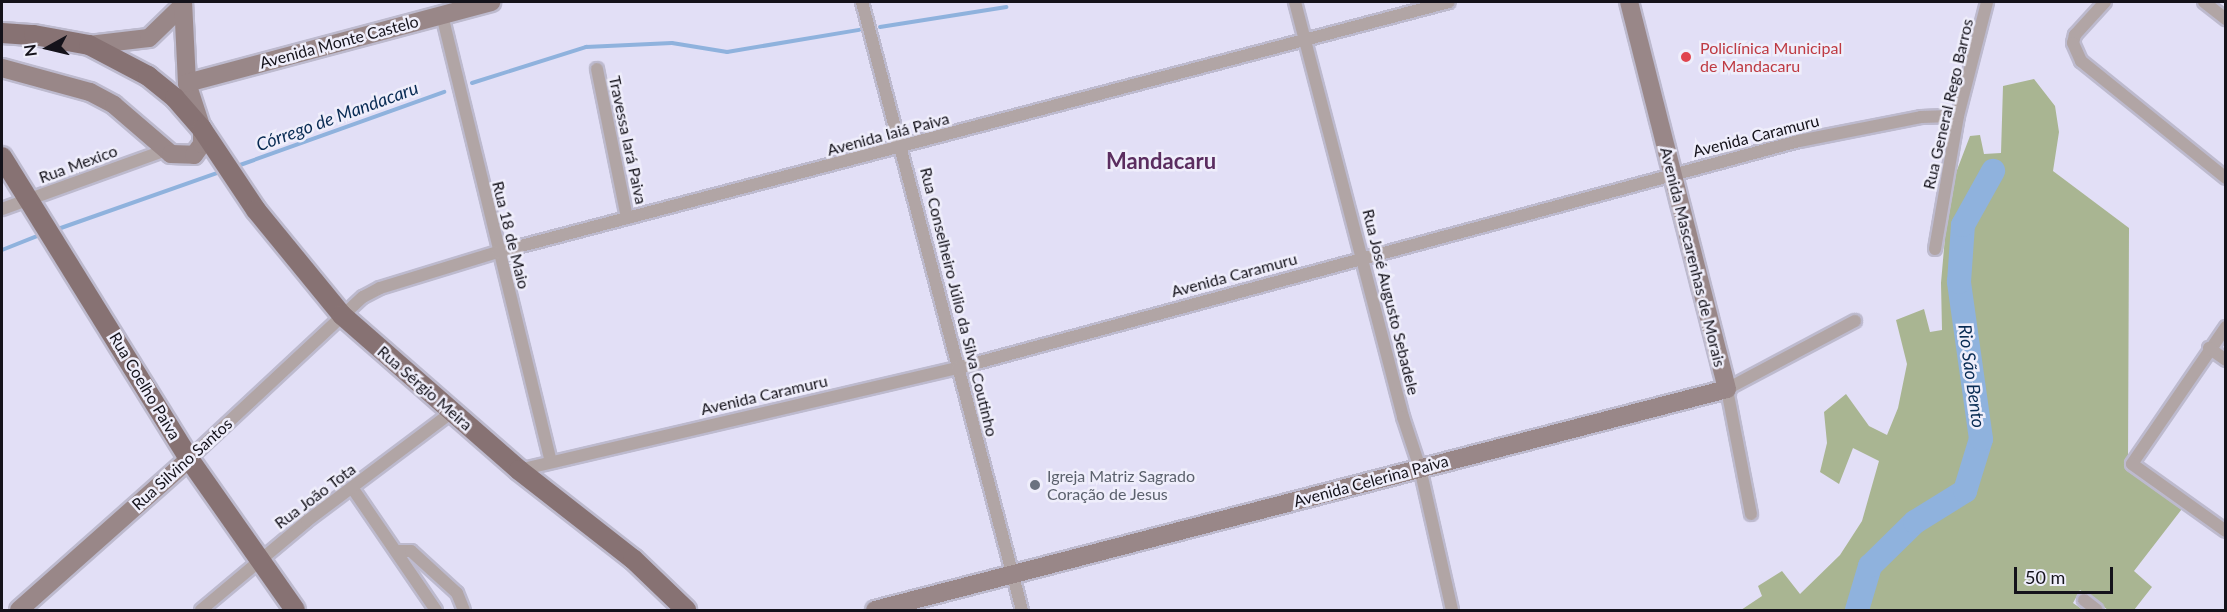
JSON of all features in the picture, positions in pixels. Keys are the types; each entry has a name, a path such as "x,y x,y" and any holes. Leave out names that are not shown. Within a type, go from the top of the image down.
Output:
{"main road":[{"name":"Rua Sérgio Meira","path":"2,33 89,45 148,76 175,98 202,129 256,210 342,315 519,470 633,559 686,610"},
{"name":"Rua Coelho Paiva","path":"2,157 30,198 189,459 295,610"}],"street":[{"name":"Avenida Monte Castelo","path":"187,83 442,15 459,5 491,2"},
{"name":"Rua Conselheiro Júlio da Silva Coutinho","path":"862,2 1022,610"},
{"name":"Rua José Augusto Sebadele","path":"1295,2 1420,468 1452,610"},
{"name":"Avenida Iaiá Paiva","path":"342,315 380,288 498,252 902,148 1449,2"},
{"name":"Avenida Mascarenhas de Morais","path":"1629,2 1727,389 1751,514"},
{"name":"Rua General Rego Barros","path":"1935,249 1958,116 1987,2"},
{"path":"2105,2 2086,21 2073,43 2081,61 2226,178"},
{"path":"2204,2 2226,19"},
{"path":"89,45 149,38 183,3"},
{"path":"2,68 90,92 114,105 165,150 182,157 194,155 202,144 202,129 187,83 183,3"},
{"name":"Rua 18 de Maio","path":"442,15 498,252 551,461"},
{"name":"Travessa Iará Paiva","path":"597,69 627,218"},
{"name":"Avenida Caramuru","path":"519,470 958,368 1672,174 1870,126 1958,116"},
{"name":"Rua Mexico","path":"2,209 165,150"},
{"name":"Rua Silvino Santos","path":"19,610 189,459 342,315"},
{"name":"Avenida Celerina Paiva","path":"875,610 1727,389 1855,321"},
{"path":"2226,327 2209,348 2132,464 2226,531"},
{"path":"2209,348 2226,360"},
{"name":"Rua João Tota","path":"201,610 307,520 353,489 452,412"},
{"path":"353,489 436,610"},
{"path":"396,551 411,551 457,593 464,610"},
{"path":"2084,600 2097,610"}],"green space":[{"path":"2034,79 2055,106 2059,132 2053,171 2129,228 2128,462 2185,505 2134,571 2152,587 2134,610 2108,610 2080,590 2073,603 2083,610 1741,610 1762,596 1758,586 1782,571 1800,594 1840,555 1862,521 1879,461 1853,448 1839,484 1820,472 1827,443 1824,412 1846,394 1869,426 1887,435 1898,408 1907,364 1896,320 1924,309 1930,332 1942,330 1941,283 1949,191 1970,136 1980,135 1984,154 2001,153 2003,86"}],"waterway":[{"name":"Córrego de Mandacaru","path":"880,27 1006,7"},
{"name":"Córrego de Mandacaru","path":"472,83 586,47 672,43 727,52 859,30"},
{"name":"Córrego de Mandacaru","path":"240,165 444,92"},
{"name":"Rio São Bento","path":"1857,610 1870,566 1915,522 1965,491 1981,439 1959,282 1963,225 1993,171"},
{"name":"Córrego de Mandacaru","path":"58,229 217,173"},
{"name":"Córrego de Mandacaru","path":"2,250 42,234"}],"place":[{"name":"Policlínica Municipal de Mandacaru","path":"1686,57"},
{"name":"Igreja Matriz Sagrado Coração de Jesus","path":"1035,485"}],"district":[{"name":"Mandacaru","path":"1161,161"}]}
